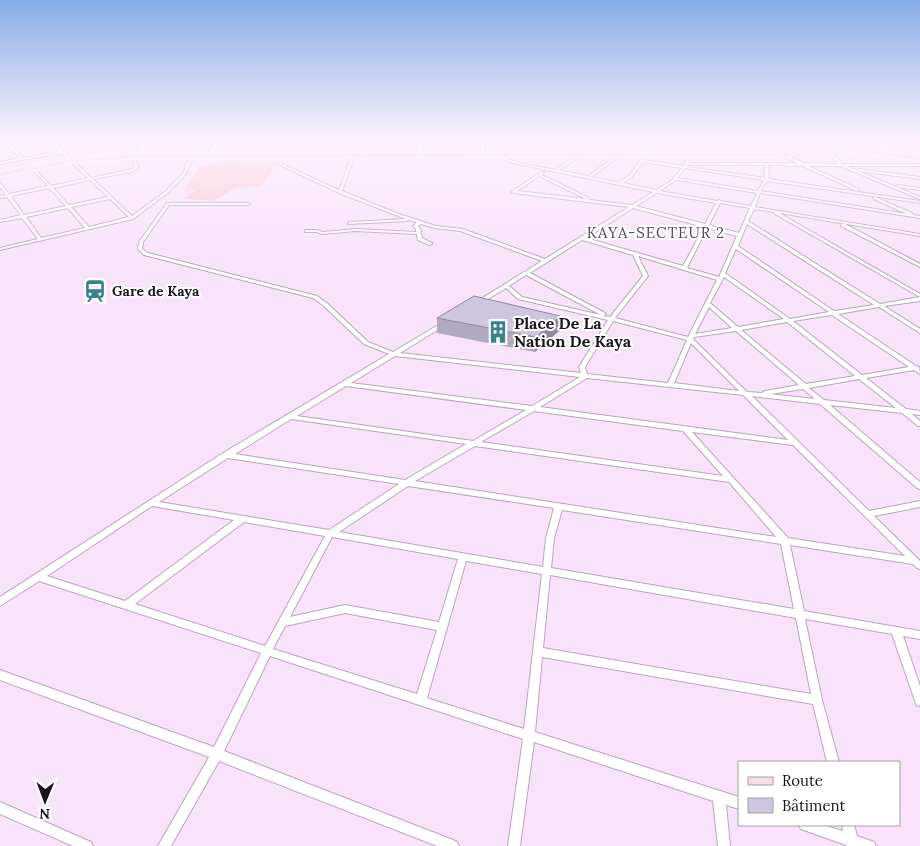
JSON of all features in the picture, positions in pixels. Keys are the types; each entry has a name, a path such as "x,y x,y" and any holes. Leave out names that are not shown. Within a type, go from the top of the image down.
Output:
{"street":[{"path":"43,179 88,228"},
{"path":"0,197 89,179"},
{"path":"92,179 132,218"},
{"path":"0,249 132,218 170,189 179,179"},
{"path":"313,179 340,192 420,222 435,227 461,230 546,261"},
{"path":"340,192 345,179"},
{"path":"532,179 513,192 632,206 740,235"},
{"path":"548,179 594,202"},
{"path":"600,179 656,191 920,235"},
{"path":"620,184 626,179"},
{"path":"473,306 674,179"},
{"path":"678,179 919,218"},
{"path":"670,385 691,337 722,276 759,192 767,179"},
{"path":"770,179 920,200"},
{"path":"834,179 919,218"},
{"path":"877,179 920,200"},
{"path":"0,184 40,239"},
{"path":"888,184 920,189"},
{"path":"0,221 111,198"},
{"path":"684,269 719,201"},
{"path":"152,203 161,204"},
{"path":"248,204 168,204 141,242 140,248 146,254 315,298 326,305 366,343 394,354 920,413"},
{"path":"772,210 920,297"},
{"path":"350,223 407,220 420,222"},
{"path":"837,221 920,266"},
{"path":"420,222 415,226 418,228 420,239 430,244"},
{"path":"746,222 920,331"},
{"path":"307,231 323,233 355,230 419,233"},
{"path":"902,232 920,241"},
{"path":"582,238 684,269 722,276 788,320 920,424"},
{"path":"735,246 918,369"},
{"path":"585,376 582,367 612,319 646,276 635,254"},
{"path":"526,273 612,319"},
{"path":"507,286 520,298 691,337 880,306 920,297"},
{"path":"708,304 920,486"},
{"path":"0,602 226,455 449,320"},
{"path":"691,337 917,563"},
{"path":"750,394 805,388 918,369"},
{"path":"164,846 217,754 267,651 330,534 406,483 585,376"},
{"path":"344,384 795,443"},
{"path":"290,417 732,480"},
{"path":"685,428 785,541 817,700 832,761"},
{"path":"226,455 917,563"},
{"path":"150,503 920,635"},
{"path":"867,514 920,504"},
{"path":"514,846 529,735 550,538 560,506"},
{"path":"126,606 242,519"},
{"path":"421,700 441,626 463,557"},
{"path":"38,577 738,803"},
{"path":"282,622 345,609 441,626"},
{"path":"896,631 920,702"},
{"path":"538,652 817,700"},
{"path":"0,675 217,754 453,846"},
{"path":"719,797 724,846"},
{"path":"0,808 87,846"},
{"path":"807,826 852,843 870,846"},
{"path":"848,826 852,843"}],"shaded area":[{"path":"191,179 266,179 261,186 235,188 213,201 183,199 196,190 184,190"}],"building":[{"path":"474,296 560,316 536,337 437,318"}],"place":[{"name":"Gare de Kaya","path":"95,291"},
{"name":"Place De La Nation De Kaya","path":"498,332"}],"district":[{"name":"KAYA-SECTEUR 2","path":"656,232"}]}
